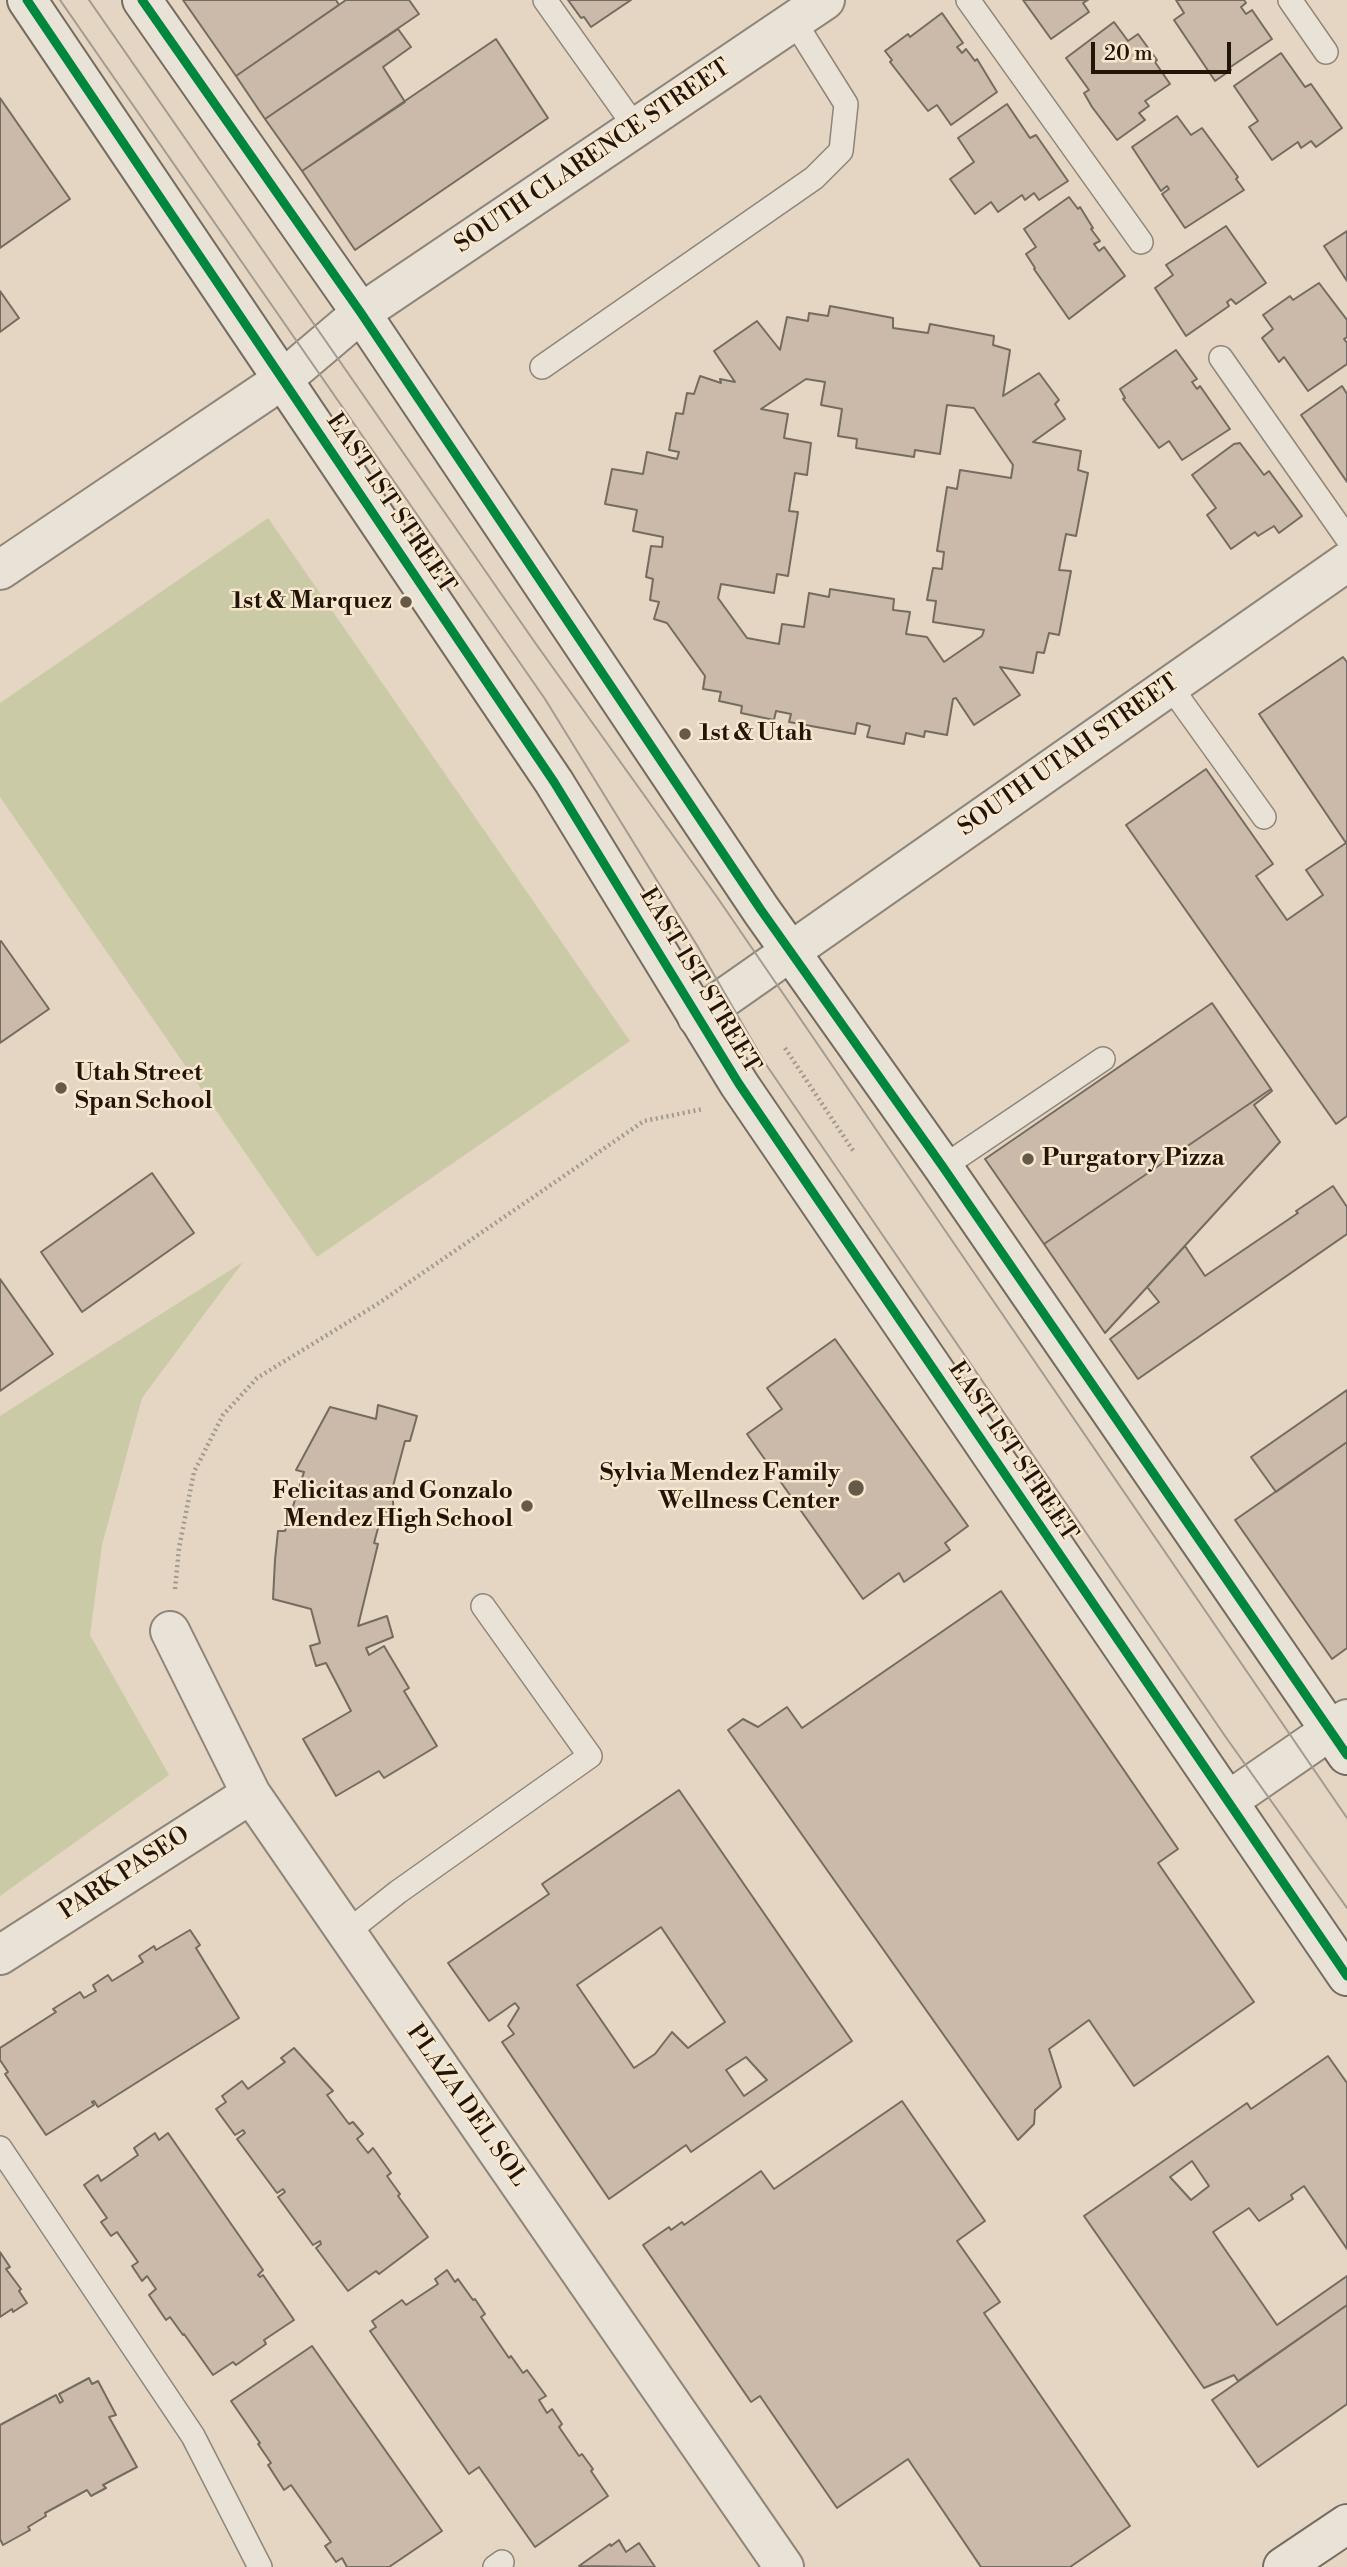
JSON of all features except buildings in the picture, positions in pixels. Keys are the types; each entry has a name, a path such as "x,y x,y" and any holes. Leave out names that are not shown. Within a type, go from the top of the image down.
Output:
{"main road":[{"name":"EAST 1ST STREET","path":"27,0 554,782 668,965 738,1084 1347,1976"},
{"path":"142,0 361,313 557,609 791,951 1341,1735 1228,1801"},
{"name":"SOUTH CLARENCE STREET","path":"0,570 282,380 361,313 810,10"},
{"name":"SOUTH UTAH STREET","path":"697,1017 1347,562"},
{"name":"PLAZA DEL SOL","path":"170,1631 251,1794 784,2567"},
{"name":"PARK PASEO","path":"0,1955 251,1794"},
{"path":"1283,2567 1347,2524"}],"lane":[{"path":"545,0 636,128"},
{"path":"968,0 1141,242"},
{"path":"1290,0 1326,52"},
{"path":"542,367 814,178 841,151 846,104 810,10"},
{"path":"1221,358 1347,538"},
{"path":"1170,686 1264,817"},
{"path":"943,1167 1103,1059"},
{"path":"346,1933 398,1892 590,1756 483,1606"},
{"path":"0,2148 193,2436 260,2567"}],"path":[{"path":"785,1048 854,1153"},
{"path":"170,1631 179,1548 194,1472 223,1415 257,1378 376,1305 643,1121 708,1108"}],"green space":[{"path":"268,518 630,1041 317,1257 0,797 0,703"},
{"path":"243,1262 142,1398 102,1545 90,1635 169,1775 0,1896 0,1416"}],"tram line":[{"path":"60,0 545,699 698,947 765,1063 1225,1736 1347,1908"},
{"path":"89,0 536,644 717,897 1347,1818"}],"cycle path":[{"path":"27,0 554,782 739,1084 1347,1976"},
{"path":"142,0 361,313 761,910 943,1167 1347,1755"}],"place":[{"name":"1st & Marquez","path":"406,602"},
{"name":"1st & Utah","path":"685,734"},
{"name":"Utah Street Span School","path":"61,1088"},
{"name":"Purgatory Pizza","path":"1028,1159"},
{"name":"Sylvia Mendez Family Wellness Center","path":"856,1488"},
{"name":"Felicitas and Gonzalo Mendez High School","path":"527,1506"}]}
